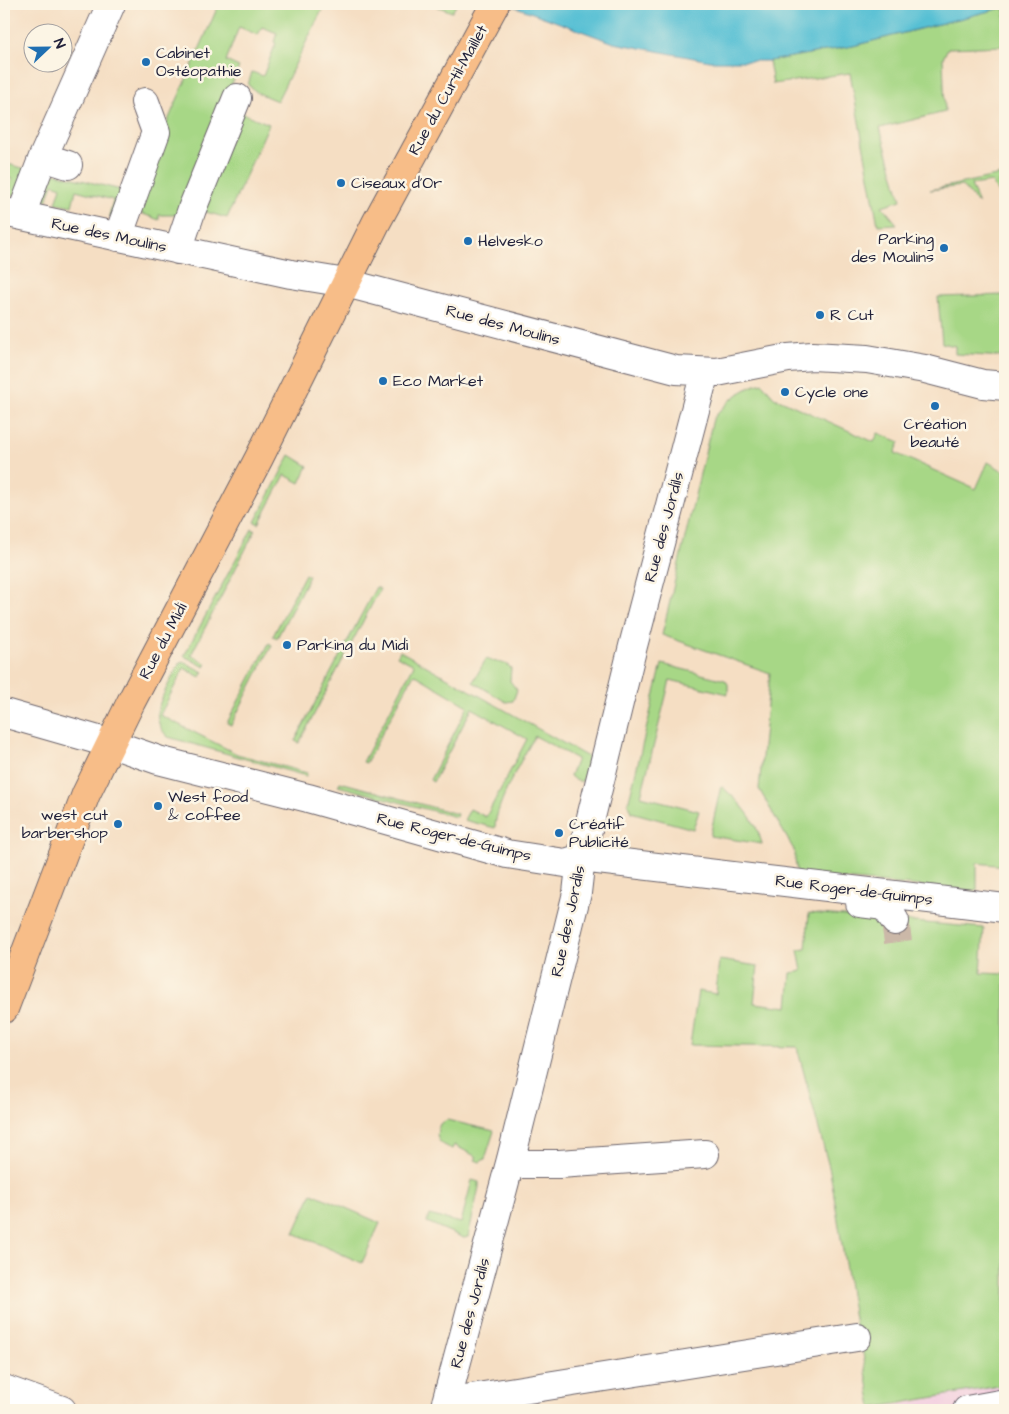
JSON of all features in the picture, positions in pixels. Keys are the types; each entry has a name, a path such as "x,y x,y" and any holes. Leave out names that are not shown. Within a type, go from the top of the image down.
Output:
{"main road":[{"name":"Rue du Curtil-Maillet","path":"346,283 406,166 490,14"},
{"name":"Rue du Midi","path":"4,1008 86,794 346,283"}],"street":[{"path":"12,213 55,161 111,4"},
{"path":"178,250 192,209 237,98"},
{"path":"118,237 156,132 145,102"},
{"name":"Rue des Moulins","path":"12,213 291,274 346,283 676,370 705,372 812,356 867,359 925,369 983,384 1005,386"},
{"name":"Rue des Jordils","path":"445,1406 511,1159 577,893 581,858 633,646 705,372"},
{"name":"Rue Roger-de-Guimps","path":"4,713 112,744 158,760 308,798 506,854 564,863 581,858 1005,908"},
{"path":"783,881 813,898 885,906 895,921"},
{"path":"511,1159 521,1164 559,1164 705,1154"},
{"path":"445,1406 857,1337"},
{"path":"4,1389 62,1410"},
{"path":"967,1410 1005,1403"}],"shaded area":[{"path":"1005,1385 1005,1410 875,1410 875,1409"}],"green space":[{"path":"219,4 325,4 277,101 258,93 248,85 252,72 263,76 276,43 274,42 277,33 262,27 258,35 239,27 226,61 239,67 177,215 159,215 159,220 138,212 135,196"},
{"path":"431,4 457,4 452,12"},
{"path":"1005,7 1005,46 948,48 943,58 945,112 880,128 901,200 882,206 897,224 878,225 850,73 773,84 769,61 853,46"},
{"path":"242,113 269,124 227,218 199,210"},
{"path":"4,163 30,170 14,196 7,195 12,179 4,176"},
{"path":"46,171 125,191 114,217 109,216 113,200 76,190 72,206 56,203 61,187 53,184 47,200 38,202"},
{"path":"1005,174 1005,181 998,183 1005,203 1003,203 992,182 971,185 979,204 962,186 930,190"},
{"path":"1005,295 1005,357 955,354 955,346 942,343 938,297"},
{"path":"762,383 774,397 874,442 878,433 900,442 895,453 976,489 988,462 1005,472 1005,866 977,863 977,891 797,875 794,850 759,789 770,673 662,635 713,419 735,396"},
{"path":"290,455 308,466 300,483 285,475 259,524 255,522"},
{"path":"252,529 255,531 191,655 207,664 205,667 184,656"},
{"path":"305,574 309,576 277,638 273,636"},
{"path":"376,587 380,589 299,743 295,741"},
{"path":"269,643 272,645 231,725 227,723"},
{"path":"400,651 588,757 582,782 570,776 577,759 535,736 504,794 496,818 495,828 464,820 470,809 486,817 527,739 472,708 433,782 430,780 468,706 414,674 366,763 363,762 414,665 397,656"},
{"path":"486,659 505,664 511,668 510,681 517,690 513,701 506,702 473,682"},
{"path":"182,661 203,672 200,677 184,668 160,715 237,754 307,773 306,776 168,737 159,723 158,710 170,681"},
{"path":"662,664 725,680 728,684 728,694 670,680 641,796 699,811 693,829 631,812 628,804"},
{"path":"340,782 457,814 456,817 338,786"},
{"path":"721,786 735,798 751,819 762,844 710,836"},
{"path":"809,913 984,928 981,973 1005,974 1005,1385 872,1408 861,1341 857,1337 830,1171 797,1047 690,1045 698,991 716,994 719,960 758,966 754,1003 788,1007 791,973 802,971 798,950 806,949"},
{"path":"447,1120 494,1131 485,1159 480,1162 475,1160 477,1157 454,1145 452,1149 443,1145 438,1140 437,1133 440,1124"},
{"path":"472,1180 479,1182 479,1187 468,1237 464,1238 427,1222 429,1215 461,1223"},
{"path":"312,1193 380,1223 362,1263 294,1233"}],"water":[{"path":"508,4 1005,4 1005,7 853,46 769,61 710,61 614,43"}],"tunnel":[{"path":"895,921 898,942"}],"place":[{"name":"Cabinet Ostéopathie","path":"146,62"},
{"name":"Ciseaux d'Or","path":"341,183"},
{"name":"Helvesko","path":"468,241"},
{"name":"Parking des Moulins","path":"944,248"},
{"name":"R Cut","path":"820,315"},
{"name":"Eco Market","path":"383,381"},
{"name":"Cycle one","path":"785,392"},
{"name":"Création beauté","path":"935,406"},
{"name":"Parking du Midi","path":"287,645"},
{"name":"West food & coffee","path":"158,806"},
{"name":"west cut barbershop","path":"118,824"},
{"name":"Créatif Publicité","path":"559,833"}]}
